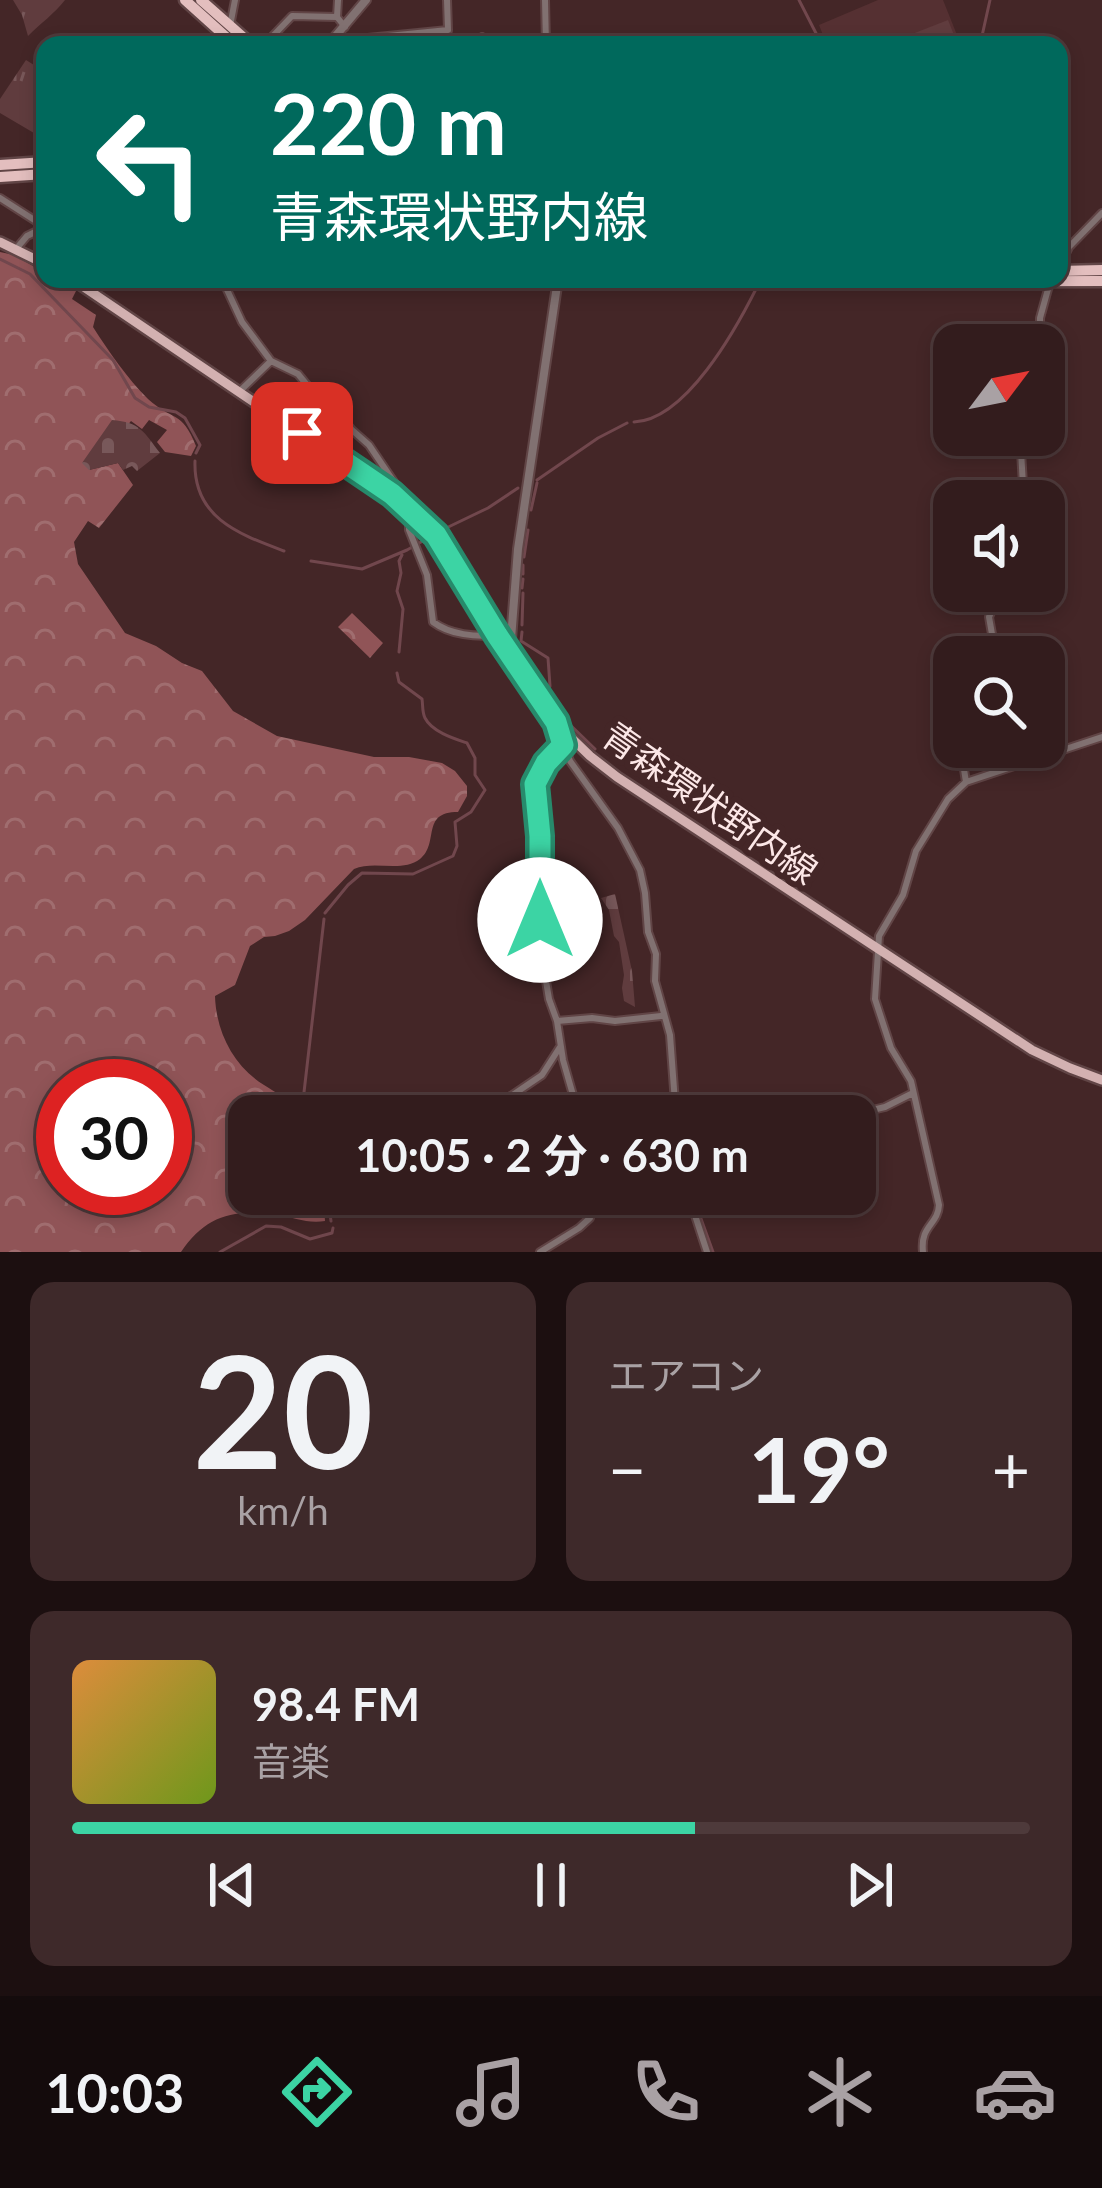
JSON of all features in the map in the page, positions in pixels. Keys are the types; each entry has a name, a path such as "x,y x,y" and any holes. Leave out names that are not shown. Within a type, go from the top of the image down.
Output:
{"highway":[{"path":"185,0 227,36"},
{"path":"201,0 228,36"},
{"path":"0,165 36,163"},
{"path":"0,177 36,175"},
{"path":"1068,274 1102,270"},
{"path":"1068,277 1102,281"}],"main road":[{"path":"0,242 36,259"},
{"name":"青森環状野内線","path":"86,288 405,504 436,535 556,722 590,756 1032,1050 1102,1080"}],"street":[{"path":"230,36 236,0"},
{"path":"338,0 341,35"},
{"path":"341,35 366,0"},
{"path":"388,36 448,30 446,0"},
{"path":"545,0 546,36"},
{"path":"272,36 292,16 337,17"},
{"path":"0,198 36,221"},
{"path":"1068,251 1102,213"},
{"path":"16,249 36,232"},
{"path":"226,288 242,322 271,362 298,374 336,410 369,445 398,488 427,575 433,622 464,634 497,635"},
{"path":"510,654 518,549 557,288"},
{"path":"1040,324 1050,288"},
{"path":"240,391 271,362"},
{"path":"556,722 580,777 619,828 640,871 648,932 656,953 655,981 674,1059 675,1095"},
{"path":"923,1252 923,1234 939,1205 907,1071 891,1048 875,999 879,936 903,896 916,851 948,800 966,782 1102,737"},
{"path":"563,745 535,784 540,932 549,999 573,1095"},
{"path":"964,768 966,782"},
{"path":"557,1021 592,1018 615,1022 663,1016"},
{"path":"512,1095 542,1075 560,1047"},
{"path":"876,1110 913,1094"},
{"path":"540,1252 579,1228 590,1215"},
{"path":"695,1215 707,1252"}],"shaded area":[{"path":"878,0 943,0 957,36 823,36 819,25"}],"green space":[{"path":"13,0 65,0 28,36"},
{"path":"948,20 954,36 907,36"},
{"path":"26,60 36,66 34,133 0,113 0,99"},
{"path":"0,252 36,268 36,288 76,291 72,299 96,315 93,327 126,374 156,406 181,421 196,446 191,456 165,452 157,442 167,430 149,420 142,429 131,421 89,470 118,463 133,485 99,528 88,521 74,542 78,564 125,633 202,671 233,711 277,736 374,757 442,763 467,786 458,812 446,813 435,823 420,859 405,865 354,869 305,920 250,946 235,985 215,996 223,1035 235,1058 278,1095 228,1095 230,1215 190,1240 181,1252 0,1252"},
{"path":"112,420 140,429 160,453 137,471 132,466 123,470 118,463 89,470 82,463"},
{"path":"352,613 383,643 370,658 338,627"},
{"path":"615,894 635,1007 624,1001 619,942 601,898"},
{"path":"272,1215 325,1215 325,1221"}],"waterway":[{"path":"799,0 817,36"},
{"path":"982,36 990,0"},
{"path":"0,259 36,280"},
{"path":"44,288 113,360 135,398 185,418 200,445 196,453"},
{"path":"634,422 672,406 690,389 723,348 756,288"},
{"path":"537,480 627,423"},
{"path":"195,461 196,481 210,510 236,530 284,551"},
{"path":"531,510 537,483"},
{"path":"440,531 518,488"},
{"path":"524,557 528,530"},
{"path":"311,561 362,569 428,538"},
{"path":"399,652 403,609 397,591 402,555"},
{"path":"523,565 523,574"},
{"path":"522,588 523,579"},
{"path":"522,625 523,593"},
{"path":"522,632 521,641 548,658 547,695 558,713 595,749"},
{"path":"325,913 362,873 413,874 453,856 455,822 471,812 485,790 475,775 475,758 467,743 428,723 422,699 399,682 397,673"},
{"path":"304,1095 324,919"},
{"path":"330,1215 331,1221"},
{"path":"700,1216 713,1252"},
{"path":"220,1252 266,1226 310,1239 332,1233 333,1228"}],"route":[{"path":"302,433 392,494 436,535 556,722 563,745 535,784 540,920"}]}
